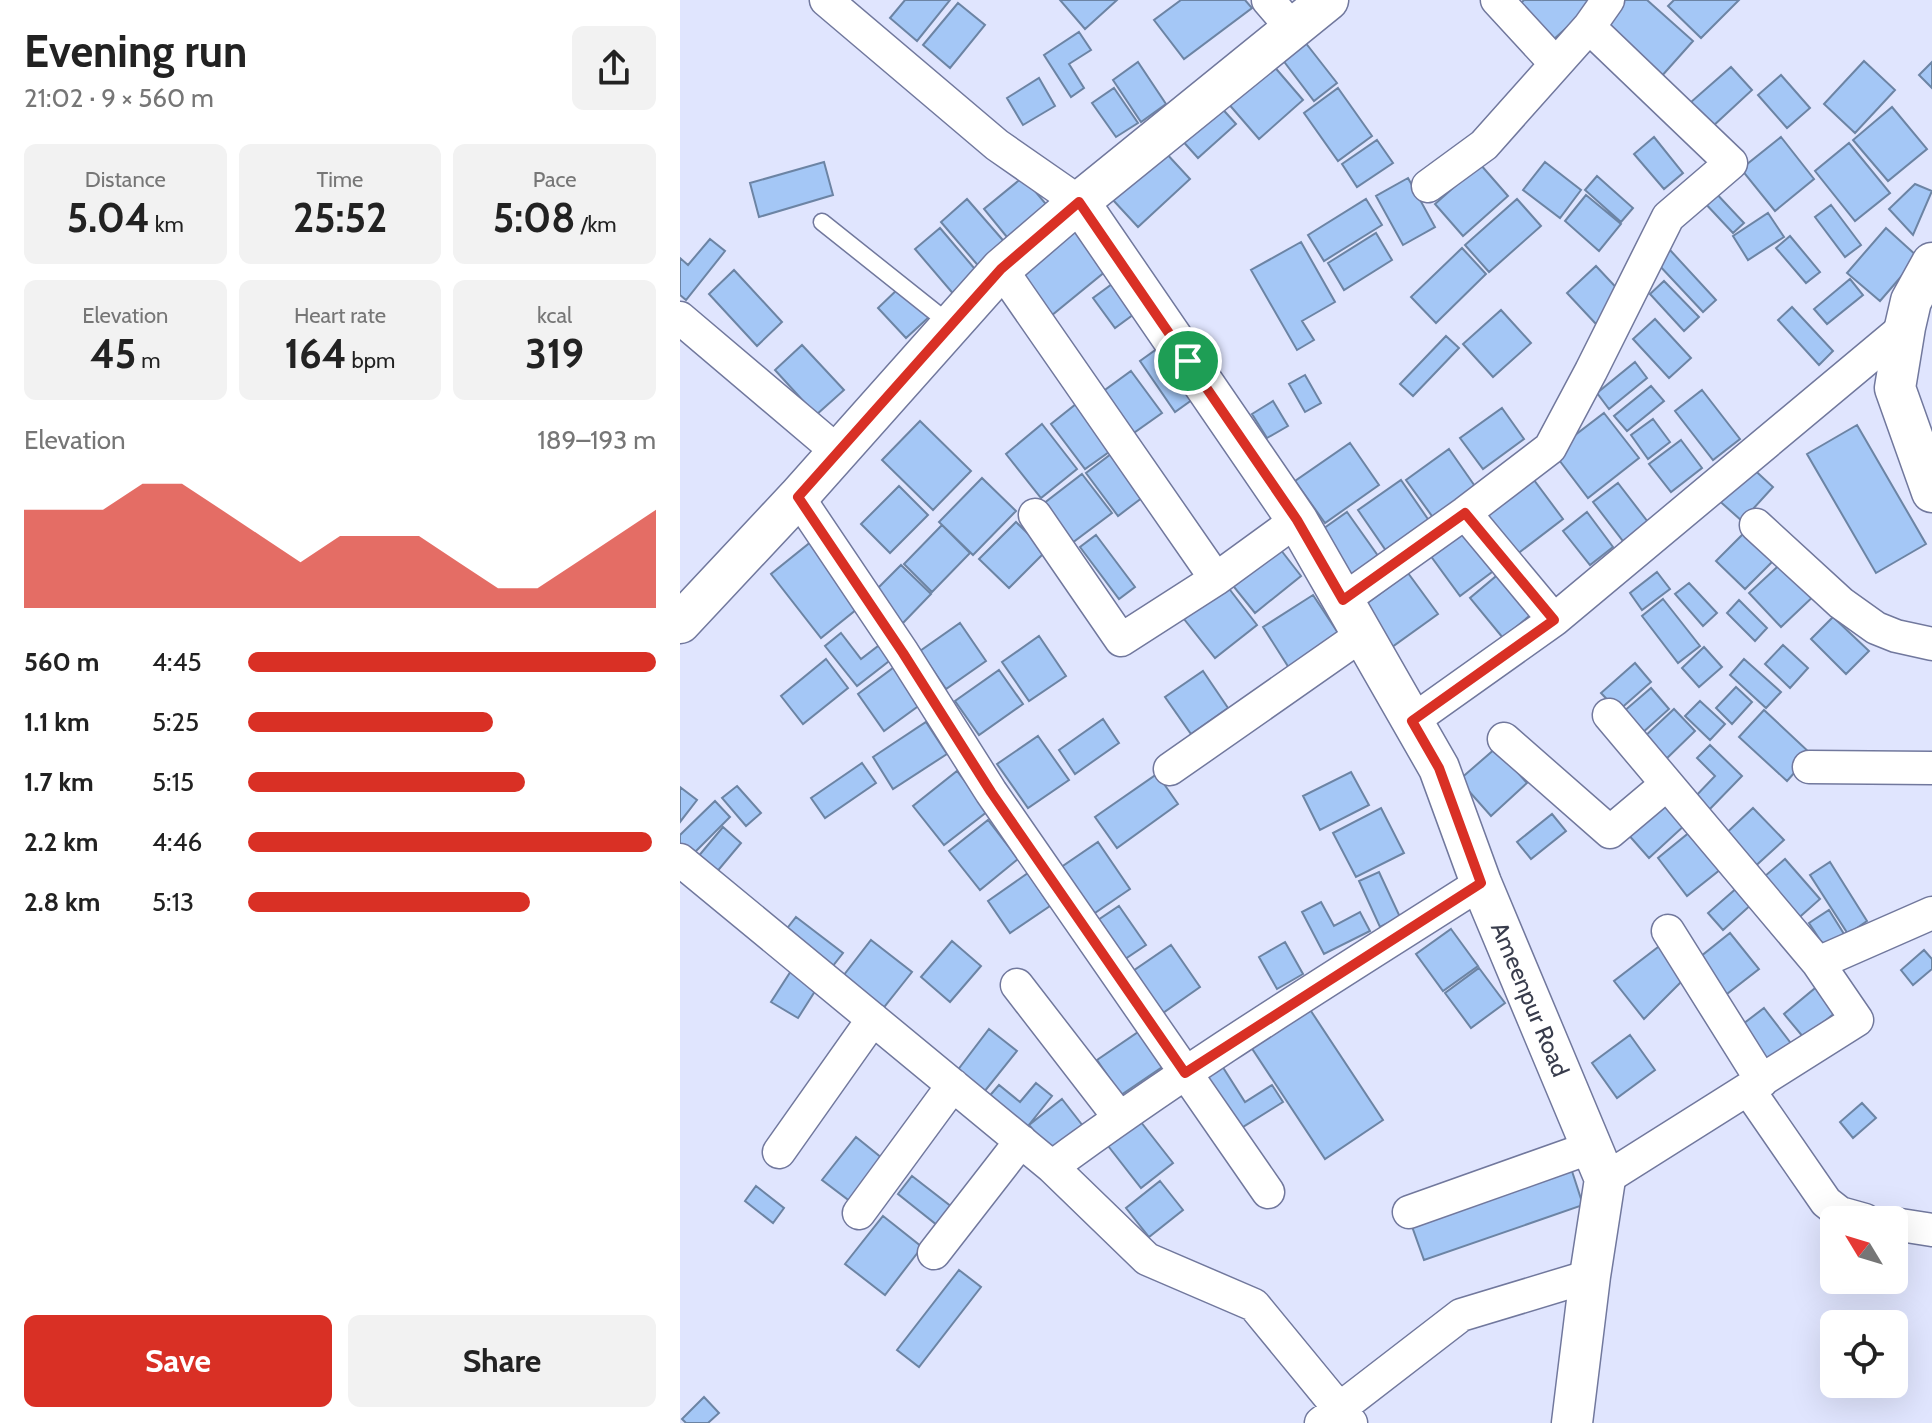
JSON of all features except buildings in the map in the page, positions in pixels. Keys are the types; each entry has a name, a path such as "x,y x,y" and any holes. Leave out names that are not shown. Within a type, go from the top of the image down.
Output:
{"street":[{"path":"826,0 997,145 1079,202"},
{"path":"680,623 798,497 1001,269 1079,202 1280,14 1328,0"},
{"path":"1497,0 1556,64"},
{"path":"1428,186 1484,145 1589,27 1608,0"},
{"path":"1343,600 1550,448 1668,217 1731,163 1589,27"},
{"name":"Ameenpur Road","path":"1079,202 1297,520 1439,768 1481,883 1598,1163"},
{"path":"1932,263 1911,301 1895,388 1932,492"},
{"path":"1001,269 1216,579"},
{"path":"680,318 838,452"},
{"path":"1412,721 1554,620 1905,327"},
{"path":"798,497 903,653 991,792 1268,1192"},
{"path":"1465,513 1554,620"},
{"path":"1035,515 1121,640 1216,579 1297,520"},
{"path":"1756,525 1841,603 1876,628 1932,644"},
{"path":"1170,769 1363,634"},
{"path":"1409,1212 1598,1163 1755,1085 1857,1020 1818,963 1609,715"},
{"path":"1504,739 1610,832 1667,784"},
{"path":"1809,767 1932,768"},
{"path":"684,871 873,1019 1021,1141 1147,1259 1254,1305 1338,1418 1461,1315 1590,1276"},
{"path":"1052,1167 1185,1073 1481,883"},
{"path":"1818,963 1932,913"},
{"path":"1668,931 1755,1085 1831,1206"},
{"path":"1017,985 1119,1117"},
{"path":"779,1152 873,1019"},
{"path":"859,1213 953,1085"},
{"path":"934,1253 1021,1141"},
{"path":"1572,1423 1590,1276 1598,1163"},
{"path":"1908,1226 1932,1230"}],"lane":[{"path":"822,222 951,325"}],"route":[{"path":"1079,202 1188,361 1297,520 1343,600 1465,513 1554,620 1412,721 1439,768 1481,883 1185,1073 991,792 903,653 798,497 1001,269 1079,202"}]}
